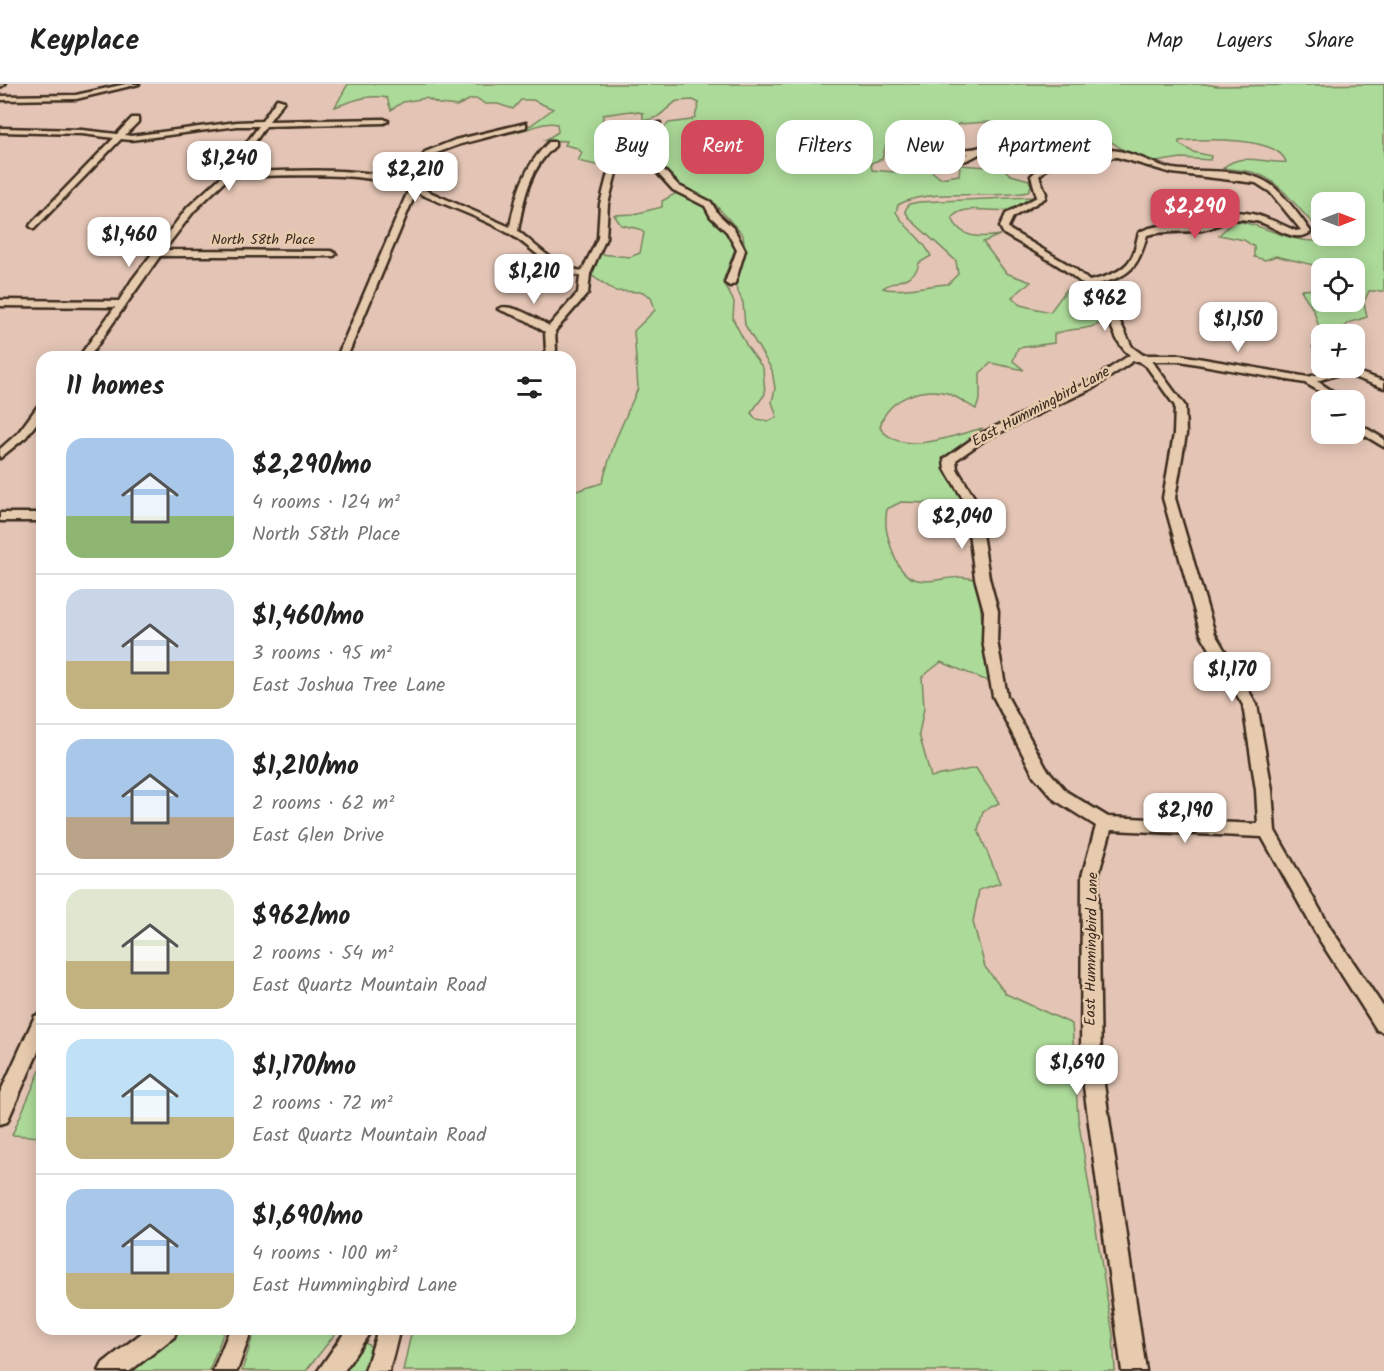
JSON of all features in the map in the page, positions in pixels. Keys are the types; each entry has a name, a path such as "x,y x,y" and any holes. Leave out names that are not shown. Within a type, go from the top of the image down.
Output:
{"street":[{"path":"0,98 76,97 136,84"},
{"path":"88,351 133,289 142,282 151,264 191,209 227,174 280,101"},
{"path":"33,226 135,120"},
{"path":"0,130 82,132 118,137 165,135 223,125 384,121"},
{"path":"550,351 550,331 583,293 585,274 602,238 604,204 612,173 629,153 640,129 651,124 657,127 651,137 654,164 676,188 708,204 714,215 731,231 741,250 729,283"},
{"path":"344,351 426,157 434,151 523,125"},
{"path":"513,232 520,194 535,157 552,144"},
{"path":"1087,284 1103,281 1132,262 1136,258 1143,233 1151,229 1202,226 1227,216 1236,215 1261,219 1295,234 1307,232 1273,190 1259,182 1242,177 1172,171 1112,153"},
{"path":"1120,154 1065,157 1049,161 1035,176 1042,194 1041,198 1009,216 1004,226 1007,232 1071,270 1087,284 1107,305 1128,349 1151,365 1167,383 1180,406 1180,434 1169,498 1208,634 1250,705 1264,790 1267,831 1325,934 1384,1024"},
{"path":"227,174 368,175 393,179 513,232 556,265 569,272 585,274"},
{"name":"North 58th Place","path":"159,253 331,254"},
{"path":"0,303 123,304"},
{"path":"503,309 529,318 550,331"},
{"path":"1138,356 1180,358 1308,380 1324,390"},
{"name":"East Hummingbird Lane","path":"1134,1371 1091,1064 1090,876 1105,823 1061,796 1040,772 1000,696 990,641 992,610 982,578 971,502 951,469 950,459 982,437 1091,385 1131,358 1138,356"},
{"path":"1365,377 1384,385"},
{"path":"1308,380 1315,378"},
{"path":"0,456 22,435 36,416"},
{"path":"1365,431 1384,444"},
{"path":"0,517 36,517"},
{"path":"1105,823 1267,831"},
{"path":"0,1115 7,1084 36,1033"},
{"path":"111,1371 158,1335"},
{"path":"225,1371 239,1335"},
{"path":"330,1371 357,1335"},
{"path":"377,1371 387,1335"}],"green space":[{"path":"348,84 1205,84 1217,86 1384,84 1384,291 1369,291 1365,300 1365,258 1311,258 1311,264 1276,256 1265,260 1254,257 1254,247 1244,240 1219,235 1234,221 1311,241 1311,246 1365,246 1365,192 1311,192 1311,222 1283,190 1265,177 1251,172 1223,168 1238,160 1246,159 1286,162 1280,154 1269,147 1238,141 1179,141 1179,144 1193,152 1211,156 1210,160 1181,158 1156,162 1125,151 1112,142 1112,120 977,120 977,123 965,124 965,120 885,120 885,148 882,159 873,162 873,120 776,120 776,174 873,174 873,170 885,171 885,174 935,174 940,178 965,174 965,165 977,166 977,174 1010,174 1029,180 1031,186 1028,192 925,196 898,205 896,212 931,256 919,263 910,276 883,288 905,289 948,284 958,274 956,261 910,219 905,211 909,204 1032,197 1011,209 963,211 952,218 960,230 966,233 985,237 1000,235 983,242 1006,273 1031,282 1012,297 1020,305 1050,312 1067,289 1076,289 1106,320 1092,327 1054,334 1054,343 1018,348 1013,361 1024,370 991,363 980,373 980,398 976,409 947,393 937,391 915,394 896,403 883,418 880,428 890,437 902,442 915,443 943,439 983,428 943,459 948,475 964,500 956,504 901,502 887,509 887,530 899,566 908,576 928,581 965,577 978,580 988,681 941,662 922,677 924,708 919,734 931,777 976,768 999,803 983,811 978,830 1000,883 979,890 973,922 985,967 1006,994 1072,1024 1078,1118 1113,1335 1115,1371 403,1371 411,1335 576,1335 576,491 602,483 615,441 638,388 634,331 655,310 651,297 643,292 615,291 592,276 600,254 630,257 640,253 644,233 639,229 621,225 614,215 634,214 662,207 662,201 680,191 706,208 720,222 735,249 723,281 734,302 733,319 748,348 763,368 765,394 751,413 756,419 769,421 777,417 772,402 775,389 772,370 745,325 743,303 734,282 745,251 743,235 713,202 679,187 669,174 669,123 681,121 681,174 764,174 764,120 691,120 695,117 699,103 693,100 677,101 649,120 643,120 643,113 631,111 603,115 603,120 594,120 594,165 578,161 582,153 577,148 565,145 567,141 545,140 558,132 557,124 546,124 504,134 531,125 553,109 533,100 521,100 513,109 498,104 485,104 478,99 471,99 457,106 439,104 426,98 403,102 391,110 387,98 361,99 335,107"},
{"path":"1301,290 1311,290 1311,306"},
{"path":"1365,307 1367,317 1347,324 1318,324 1314,312 1365,312"},
{"path":"36,1080 36,1137 12,1135"},
{"path":"172,1335 223,1335 209,1371 127,1371"},
{"path":"253,1335 334,1335 306,1371 242,1371"},
{"path":"362,1341 372,1347 367,1371 339,1371"}]}
